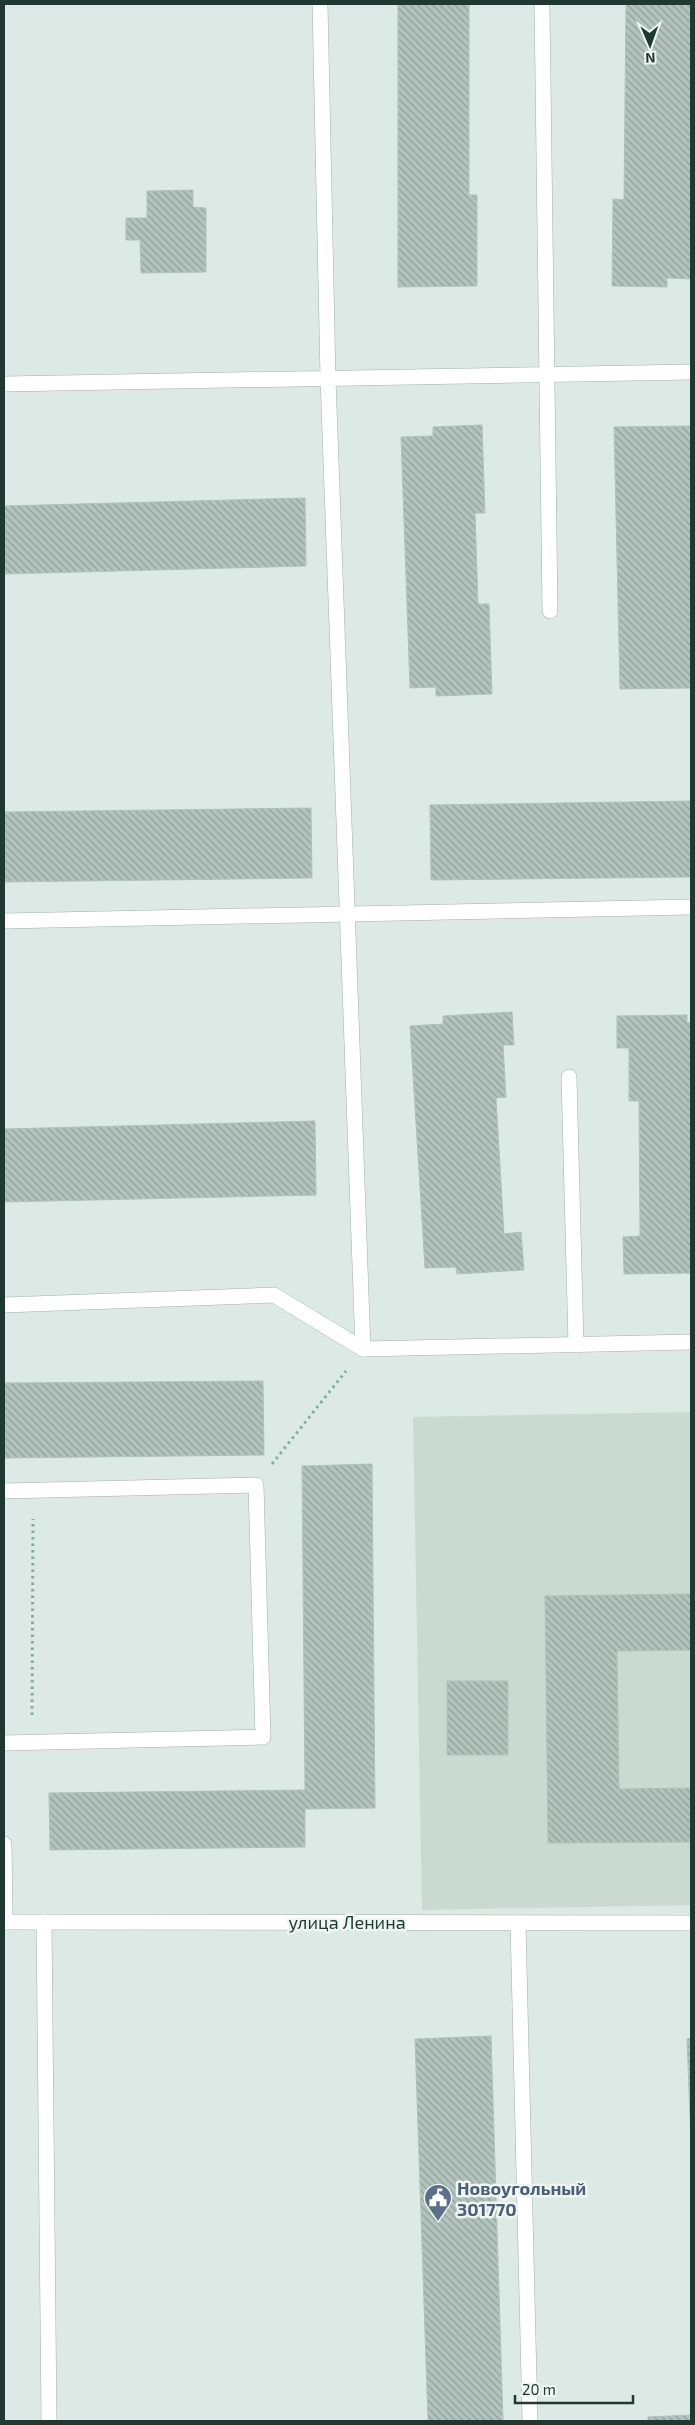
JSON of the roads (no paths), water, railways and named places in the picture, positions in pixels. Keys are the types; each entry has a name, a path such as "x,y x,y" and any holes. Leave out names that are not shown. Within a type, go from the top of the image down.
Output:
{"street":[{"path":"320,4 328,378 363,1349"},
{"path":"542,4 550,611"},
{"path":"4,384 691,372"},
{"path":"4,921 691,907"},
{"path":"569,1077 576,1345"},
{"path":"4,1305 274,1295 363,1349 691,1342"},
{"path":"4,1491 256,1485 263,1737 4,1743"},
{"path":"4,1844 5,1922"},
{"name":"улица Ленина","path":"5,1922 691,1923"},
{"path":"44,1922 49,2421"},
{"path":"518,1923 530,2421"}],"place":[{"name":"Новоугольный 301770","path":"438,2222"}]}
